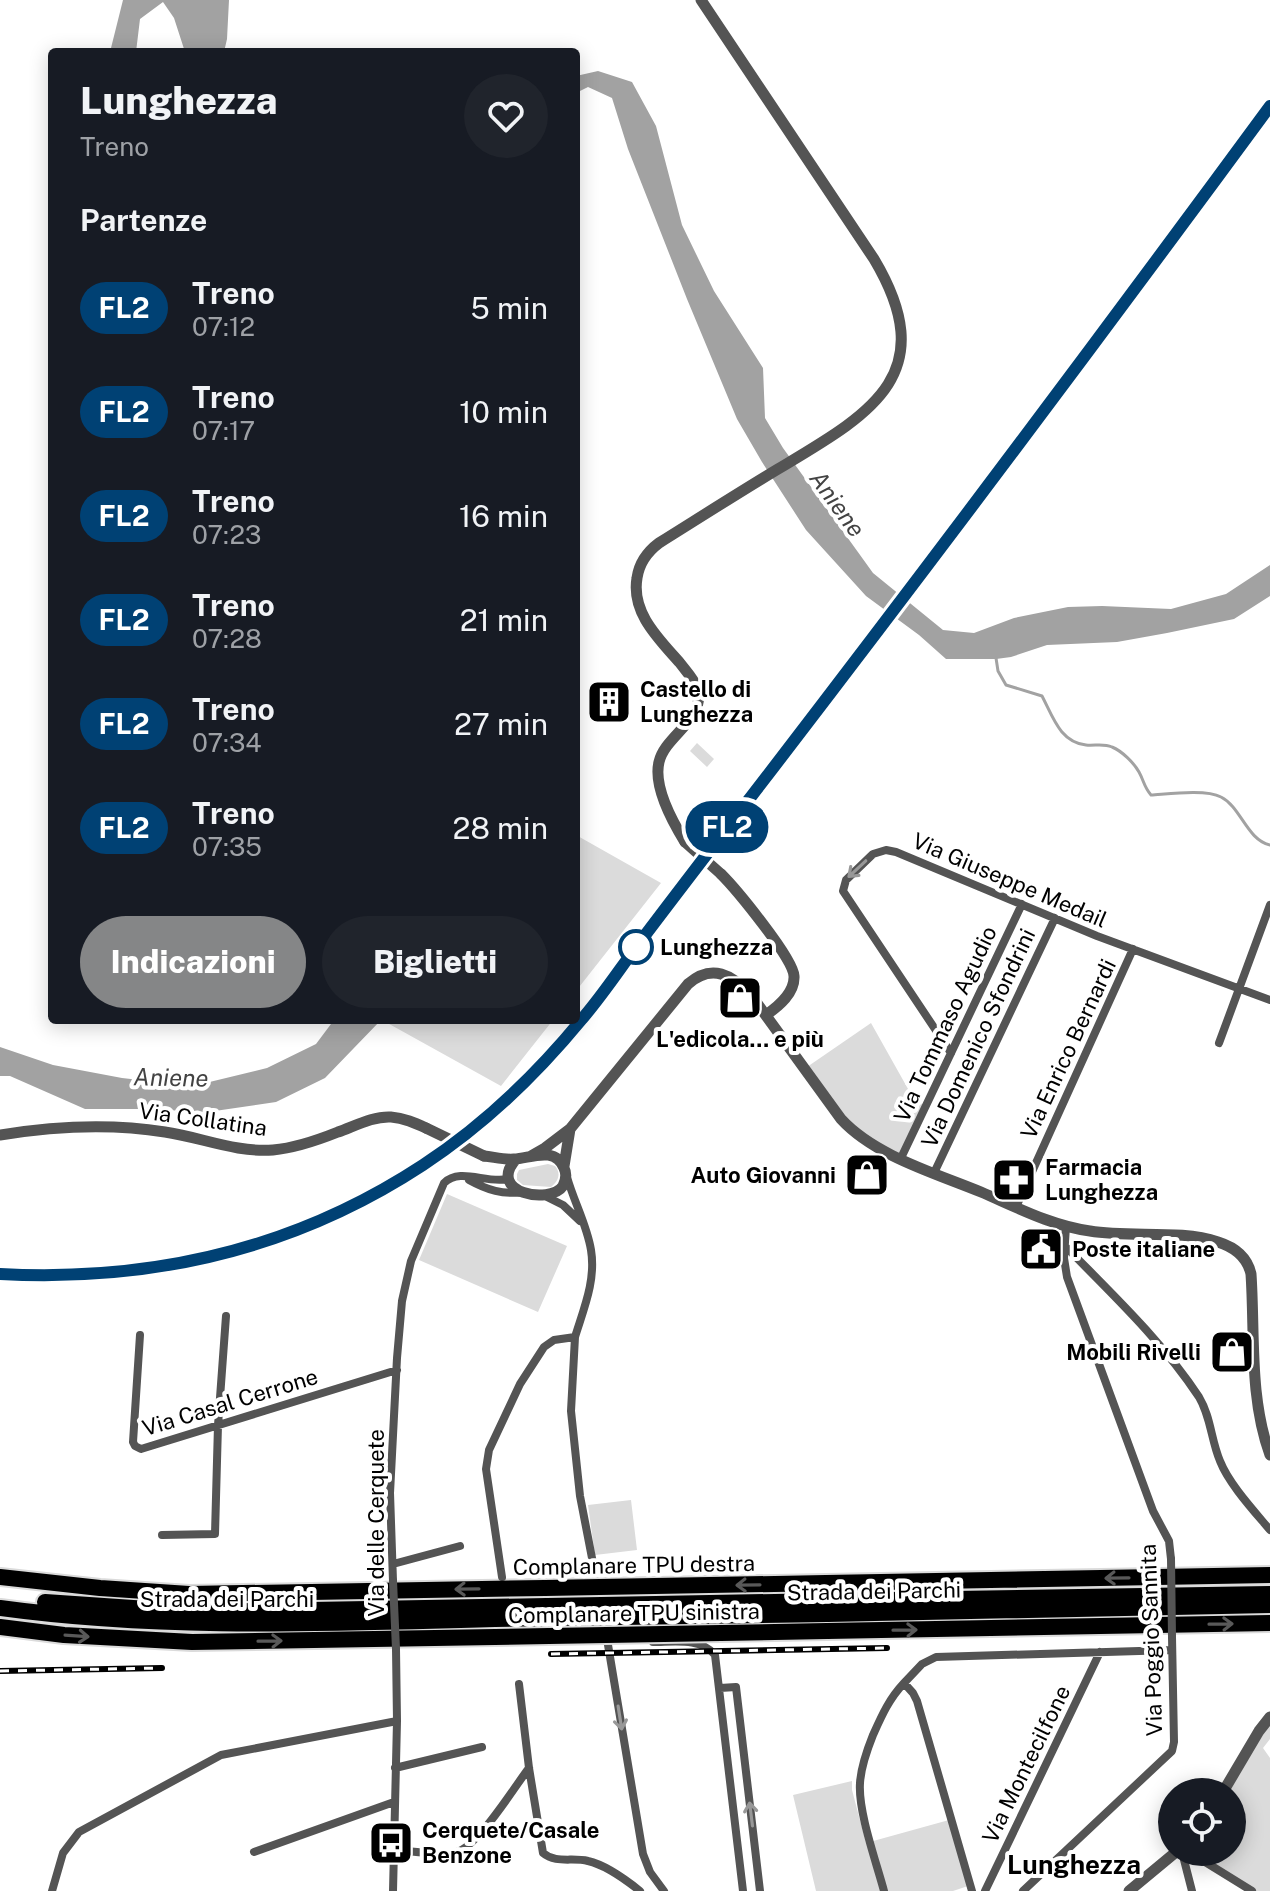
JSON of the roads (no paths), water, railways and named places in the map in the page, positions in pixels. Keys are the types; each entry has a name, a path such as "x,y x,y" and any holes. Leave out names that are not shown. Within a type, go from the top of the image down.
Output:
{"highway":[{"name":"Complanare TPU destra","path":"0,1577 117,1590 189,1594 1270,1575"},
{"name":"Strada dei Parchi","path":"0,1608 109,1619 1258,1601 1270,1594"},
{"name":"Strada dei Parchi","path":"0,1597 192,1617"},
{"name":"Complanare TPU sinistra","path":"0,1627 64,1635 192,1642 1262,1624"}],"street":[{"path":"701,0 874,259 901,319 902,337 897,362 881,396 857,419 816,447 655,546 642,563 636,579 637,599 643,616 692,679 699,694 695,712 659,759 661,793 685,842 721,874 761,922 793,968 794,981 789,992 766,1015"},
{"name":"Via Giuseppe Medail","path":"951,1053 844,893 844,883 873,854 890,850 1133,949 1270,1000"},
{"name":"Via Tommaso Agudio","path":"901,1158 1022,904"},
{"path":"1219,1043 1270,905"},
{"name":"Via Domenico Sfondrini","path":"934,1173 1055,918"},
{"name":"Via Enrico Bernardi","path":"1016,1207 1133,949"},
{"path":"531,1156 570,1129 682,989 699,975 720,973 734,979 748,991 841,1119 865,1140 934,1173 1066,1226 1103,1233 1212,1240 1232,1247 1244,1257 1251,1274 1256,1383 1262,1428 1270,1455"},
{"name":"Via Collatina","path":"0,1135 69,1126 116,1127 166,1132 266,1150 316,1140 378,1118 399,1118 484,1156 503,1167 508,1176"},
{"path":"570,1129 565,1170 565,1181 559,1190 543,1195 524,1192 514,1189 508,1176 516,1159 544,1155 554,1157 565,1170 591,1252 592,1276 575,1337 571,1411 580,1496 608,1641 643,1854 664,1891"},
{"name":"Via Collatina","path":"484,1156 516,1159"},
{"path":"461,1175 489,1180 508,1176"},
{"path":"461,1175 494,1191 511,1194 524,1192"},
{"name":"Via delle Cerquete","path":"393,1889 397,1721 390,1493 402,1301 411,1261 444,1183 461,1175"},
{"path":"543,1195 568,1209 583,1224"},
{"name":"Via Poggio Sannita","path":"1023,1891 1172,1751 1174,1744 1169,1541 1153,1511 1068,1281 1064,1263 1066,1226"},
{"path":"1065,1246 1141,1325 1195,1391 1207,1413 1223,1469 1270,1530"},
{"path":"162,1535 215,1534 218,1425 226,1316"},
{"name":"Via Casal Cerrone","path":"140,1335 134,1445 139,1448 397,1370"},
{"path":"502,1577 486,1469 489,1450 520,1384 544,1347 558,1339 575,1337"},
{"path":"393,1564 460,1546"},
{"path":"608,1641 694,1642 703,1644 715,1655 743,1891"},
{"path":"884,1891 862,1809 861,1773 868,1747 886,1706 922,1664 936,1657 1172,1650"},
{"name":"Via Montecilfone","path":"985,1891 1100,1652"},
{"path":"904,1683 916,1699 972,1891"},
{"path":"519,1684 543,1853 552,1859 595,1863 640,1891"},
{"path":"720,1688 736,1687 760,1891"},
{"path":"1231,1778 1270,1717"},
{"path":"52,1891 63,1853 79,1832 221,1755 397,1721"},
{"path":"395,1768 482,1747"},
{"path":"394,1850 462,1850 481,1833 529,1768"},
{"path":"254,1852 394,1802"},
{"path":"1129,1891 1159,1866"},
{"path":"1186,1866 1192,1891"},
{"path":"1212,1866 1252,1891"},
{"path":"382,1891 393,1889"}],"waterway":[{"path":"996,658 998,671 1006,685 1042,696 1058,727 1070,739 1120,751 1137,769 1151,795 1197,793 1221,797 1234,808 1255,837 1270,845"}],"railway":[{"path":"580,1022 1270,106"},
{"path":"0,1274 112,1272 166,1265 273,1239 324,1219 374,1194 445,1150 508,1098 578,1024"},
{"path":"551,1654 887,1648"},
{"path":"0,1671 162,1668"}],"train":[{"name":"FL2","path":"580,1021 852,666 1270,106"},
{"name":"FL2","path":"0,1274 94,1275 156,1268 250,1247 311,1225 396,1182 454,1143 514,1093 578,1024"}],"place":[{"name":"Castello di Lunghezza","path":"609,702"},
{"name":"Lunghezza","path":"636,947"},
{"name":"L'edicola… e più","path":"740,998"},
{"name":"Auto Giovanni","path":"867,1175"},
{"name":"Farmacia Lunghezza","path":"1014,1180"},
{"name":"Poste italiane","path":"1041,1249"},
{"name":"Mobili Rivelli","path":"1232,1352"},
{"name":"Cerquete/Casale Benzone","path":"391,1843"}],"district":[{"name":"Lunghezza","path":"1074,1865"}],"water label":[{"name":"Aniene","path":"837,504"},
{"name":"Aniene","path":"171,1078"}]}
